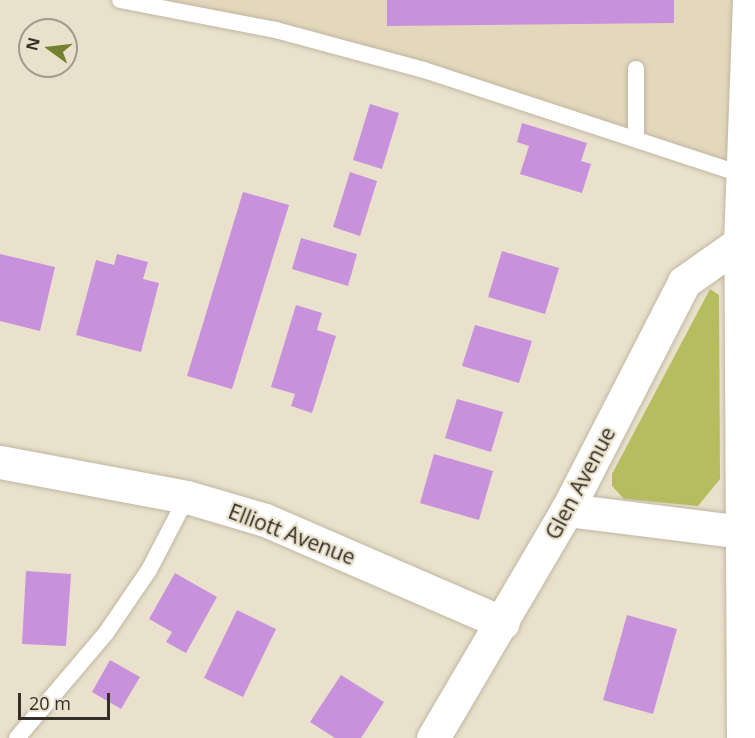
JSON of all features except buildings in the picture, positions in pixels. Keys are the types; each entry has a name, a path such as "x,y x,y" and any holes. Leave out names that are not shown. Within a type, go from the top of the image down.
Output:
{"street":[{"path":"743,738 744,532 750,241 743,174 749,0"},
{"name":"Glen Avenue","path":"433,738 503,623 567,510 684,282 750,241"},
{"name":"Elliott Avenue","path":"0,462 187,497 265,520 503,623"},
{"path":"567,510 744,532"}],"lane":[{"path":"120,0 276,30 412,67 743,174"},
{"path":"636,69 636,139"},
{"path":"17,738 106,633 149,570 187,497"}],"shaded area":[{"path":"120,0 749,0 743,175 424,70"}],"green space":[{"path":"710,289 719,295 720,479 698,506 624,499 612,486 612,474"}]}
